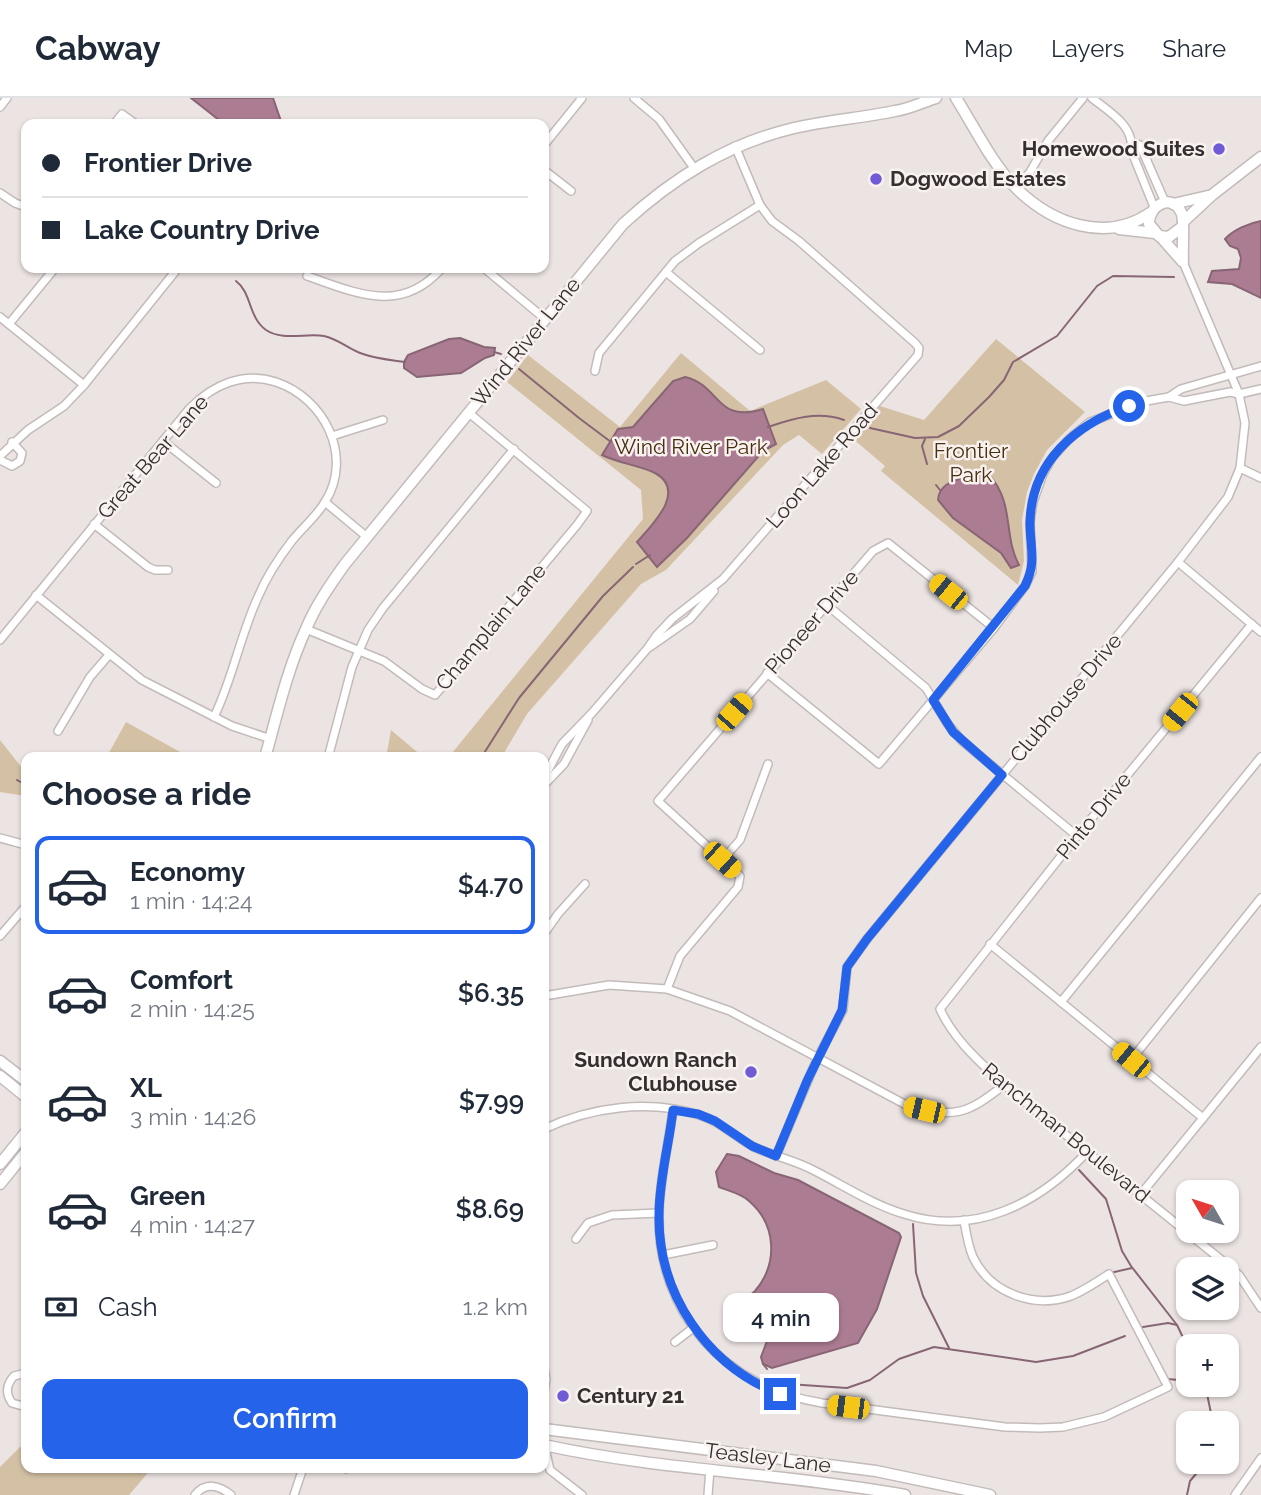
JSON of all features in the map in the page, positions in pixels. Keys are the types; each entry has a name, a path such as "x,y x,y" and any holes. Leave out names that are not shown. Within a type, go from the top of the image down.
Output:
{"street":[{"path":"0,107 7,98"},
{"path":"549,139 582,98"},
{"path":"634,98 665,126 694,168"},
{"name":"Wind River Lane","path":"267,752 306,629 330,585 623,224 694,168 735,146 796,127 898,111 936,98"},
{"path":"956,98 1016,188 1031,201 1064,220 1093,228 1118,228 1170,237 1212,195 1261,157"},
{"path":"1016,188 1030,172 1048,141 1083,98"},
{"path":"1092,98 1123,124 1132,142 1131,150 1152,210 1149,224 1157,234"},
{"path":"1132,142 1140,145 1169,203 1181,211 1182,225"},
{"path":"595,370 599,353 685,252 760,205 735,146"},
{"path":"549,174 571,191"},
{"path":"0,192 21,205"},
{"path":"1118,228 1169,203 1212,195"},
{"name":"Loon Lake Road","path":"549,769 562,744 592,713 656,636 672,619 715,587 914,361 919,348 799,241 772,221 760,205"},
{"name":"Clubhouse Drive","path":"1182,225 1183,262"},
{"name":"Clubhouse Drive","path":"776,1156 817,1059 842,1010 847,967 867,939 1178,562 1228,497 1240,468 1245,423 1239,394 1183,262 1157,234"},
{"path":"666,272 760,350"},
{"path":"9,324 51,273"},
{"path":"12,442 22,453 20,461 12,466 1,453 12,442 64,406 85,385 174,273"},
{"path":"307,276 356,293 386,297 417,288 438,273"},
{"path":"490,273 545,319"},
{"path":"0,317 85,385"},
{"path":"768,673 879,764 994,628 1025,586 1032,572 1030,522 1033,502 1052,458 1069,439 1090,422 1146,401 1169,397 1181,389 1261,366"},
{"name":"Great Bear Lane","path":"0,640 203,394 219,385 250,378 275,381 299,393 320,414 332,436"},
{"path":"1169,397 1184,401 1230,391 1239,394 1261,389"},
{"path":"330,752 358,651 368,630 383,608 514,449 469,413"},
{"path":"215,717 258,596 290,544 325,502 336,463 332,436 383,420"},
{"path":"163,441 216,484"},
{"name":"Champlain Lane","path":"306,629 384,661 435,695 587,511 514,449"},
{"path":"1240,468 1260,477"},
{"path":"325,502 368,537"},
{"path":"94,524 148,567 168,570"},
{"name":"Pioneer Drive","path":"722,860 658,801 873,551 888,543 994,628"},
{"path":"1178,562 1261,632"},
{"path":"36,595 142,680 247,732 271,739"},
{"path":"827,605 926,688 953,732 1077,836"},
{"name":"Pinto Drive","path":"940,1009 1077,836 1252,624"},
{"path":"58,731 90,677 108,655"},
{"name":"Loon Lake Road","path":"549,780 564,764 592,713"},
{"path":"1061,1003 1261,757"},
{"path":"667,989 680,956 738,887 740,876 722,860 740,840 768,764"},
{"path":"0,838 21,844"},
{"path":"549,927 585,884"},
{"path":"1131,1060 1261,898"},
{"path":"0,936 21,912"},
{"path":"990,944 1203,1118"},
{"path":"549,995 609,985 667,989 730,1012 910,1107 939,1114 964,1111 985,1100 1004,1085"},
{"name":"Ranchman Boulevard","path":"940,1009 946,1023 962,1044 1004,1085 1238,1275 1261,1308"},
{"path":"1141,1194 1261,1047"},
{"path":"0,1061 21,1077"},
{"path":"0,1076 21,1093"},
{"path":"549,1127 598,1110 642,1107 698,1114 715,1121 752,1146 795,1161 878,1204 902,1213 942,1221 964,1220 1002,1212 1043,1192 1063,1177 1088,1151"},
{"path":"673,1110 659,1213 663,1255 675,1296 693,1328 716,1354 745,1377 798,1399 1005,1427 1040,1428 1082,1423 1121,1410 1168,1387 1109,1274 1081,1291 1061,1299 1017,1297 987,1279 974,1258 964,1220"},
{"path":"0,1164 21,1138"},
{"path":"0,1184 21,1158"},
{"path":"576,1239 588,1223 612,1215 659,1213"},
{"path":"663,1255 712,1245"},
{"path":"676,1342 693,1328"},
{"path":"21,1374 14,1376 7,1392 12,1403 21,1406"},
{"name":"Teasley Lane","path":"549,1430 876,1471 990,1495"},
{"name":"Teasley Lane","path":"549,1446 615,1459 710,1469 832,1489 905,1495"},
{"path":"1235,1495 1261,1458"},
{"path":"549,1466 550,1470 582,1495"},
{"path":"708,1495 710,1469"},
{"path":"294,1495 301,1473"},
{"path":"195,1495 198,1490 210,1486 220,1487 231,1495"}],"green space":[{"name":"Frontier Park","path":"996,339 1085,412 1047,450 1027,492 1022,520 1024,561 1018,585 881,471 885,466 852,438 880,406 924,420"},
{"name":"Wind River Park","path":"681,353 750,411 826,380 861,409 822,454 799,435 783,445 666,570 641,584 527,714 505,752 453,752 643,519 641,490 507,382 528,355 620,427"},
{"path":"126,722 180,752 109,752"},
{"name":"Wind River Park","path":"391,730 417,752 387,752"},
{"path":"0,740 21,767 21,795 0,792"},
{"path":"20,1447 21,1473 148,1473 129,1495 0,1495 0,1467"}],"shaded area":[{"path":"191,98 273,98 280,119 218,119"},
{"path":"1261,221 1261,298 1232,284 1208,282 1212,271 1239,269 1241,258 1238,249 1230,246 1225,239 1242,227"},
{"path":"460,338 495,348 494,355 461,373 417,377 404,368 408,355 449,339"},
{"path":"685,377 706,387 727,408 747,412 763,409 776,444 763,451 687,538 657,567 637,542 664,508 668,489 664,480 648,470 602,455 618,429 633,427 673,381"},
{"path":"973,474 989,475 997,486 1006,508 1011,543 1019,565 1011,568 1001,553 953,518 938,500 946,485"},
{"path":"727,1154 739,1156 774,1173 798,1180 899,1233 901,1237 877,1309 858,1343 772,1368 763,1364 761,1357 770,1333 742,1302 755,1291 768,1269 771,1257 769,1233 765,1221 749,1201 719,1187 716,1172"}],"waterway":[{"path":"870,428 915,438 938,437 959,426 989,397 1004,380 1013,362 1057,336 1097,286 1113,276 1174,277"},
{"path":"236,281 245,292 260,325 272,333 287,336 324,336 368,356 405,362"},
{"path":"494,352 501,354"},
{"path":"519,369 611,442"},
{"path":"768,427 806,417 825,416 844,420"},
{"path":"925,439 922,446 927,464"},
{"path":"936,485 940,490"},
{"path":"636,564 650,555"},
{"path":"485,752 519,698 603,596 633,567"},
{"path":"17,780 21,782"},
{"path":"1079,1170 1106,1199 1122,1251 1181,1334"},
{"path":"913,1224 916,1273 923,1296 949,1348"},
{"path":"1110,1273 1132,1268"},
{"path":"1143,1327 1168,1323 1177,1325"},
{"path":"772,1375 788,1384 847,1388 870,1380 899,1359 934,1347 1036,1362 1073,1356 1125,1336"},
{"path":"763,1364 767,1369"},
{"path":"1168,1379 1176,1380"},
{"path":"1208,1397 1211,1411"},
{"path":"1187,1495 1190,1481 1196,1474"}],"place":[{"name":"Homewood Suites","path":"1219,149"},
{"name":"Dogwood Estates","path":"876,179"},
{"name":"Sundown Ranch Clubhouse","path":"751,1072"},
{"name":"Century 21","path":"563,1396"}],"route":[{"path":"780,1394 745,1377 716,1354 693,1328 675,1296 659,1233 659,1213 673,1110 698,1114 715,1121 752,1146 776,1156 807,1081 842,1010 847,967 1002,775 953,732 933,700 1004,615 1032,572 1030,522 1033,502 1052,458 1069,439 1090,422 1129,406"}]}
